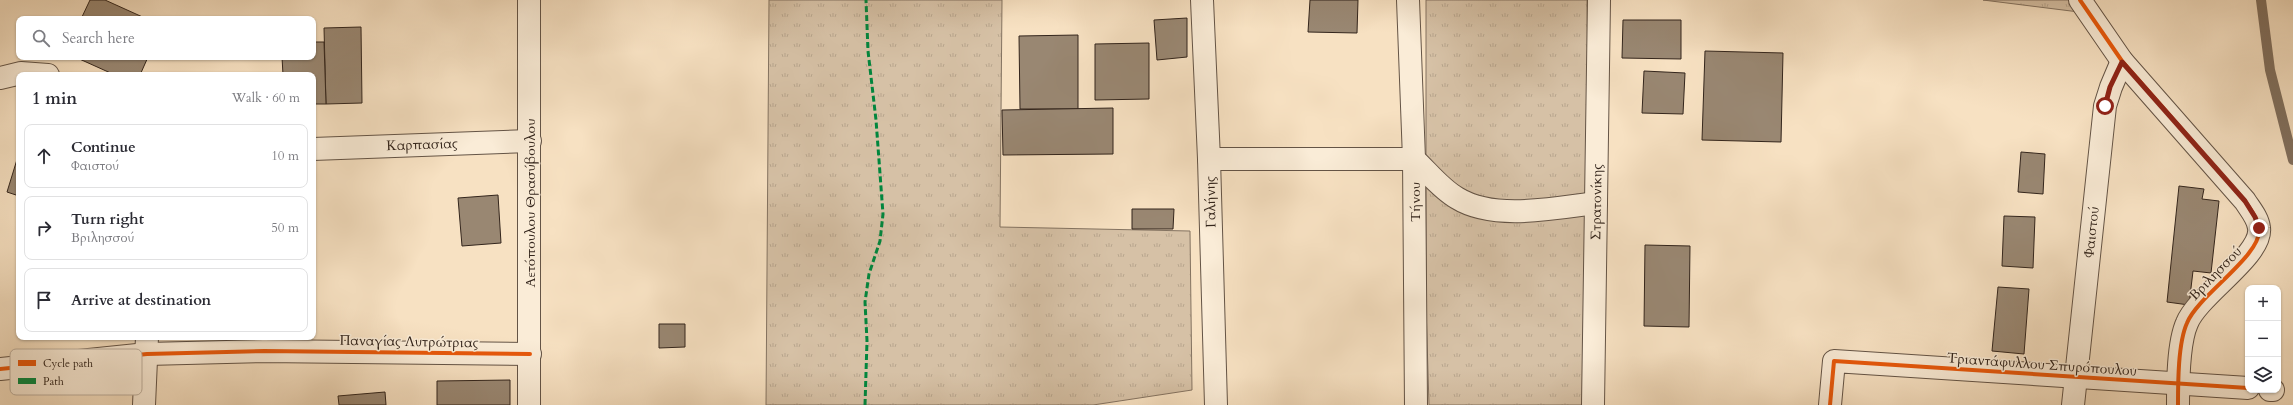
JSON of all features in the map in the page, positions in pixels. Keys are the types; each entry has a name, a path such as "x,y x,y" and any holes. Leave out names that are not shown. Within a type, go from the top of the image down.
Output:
{"street":[{"name":"Αετόπουλου Θρασύβουλου","path":"529,0 529,405"},
{"name":"Γαλήνης","path":"1202,0 1209,159 1216,405"},
{"name":"Τήνου","path":"1408,0 1414,159 1416,405"},
{"name":"Στρατονίκης","path":"1594,405 1599,0"},
{"name":"Βριλησσού","path":"2080,0 2122,62 2245,201 2255,217 2259,228 2256,243 2249,254 2200,303 2190,316 2184,333 2178,384 2178,405"},
{"name":"Φαιστού","path":"2073,405 2105,106 2110,87 2122,62"},
{"path":"0,78 16,74"},
{"name":"Καρπασίας","path":"316,149 530,141"},
{"path":"1209,159 1414,159 1443,188 1457,198 1488,210 1550,208 1596,203"},
{"path":"144,405 147,346"},
{"name":"Παναγίας Λυτρώτριας","path":"128,349 147,346 530,354"},
{"name":"Τριαντάφυλλου Σπυρόπουλου","path":"1830,405 1834,361 2245,388"},
{"name":"Παναγίας Λυτρώτριας","path":"0,369 10,367"},
{"path":"1211,405 1222,405"}],"green space":[{"path":"769,0 1002,0 1000,227 1190,231 1192,390 1093,405 766,405"},
{"path":"1426,0 1587,0 1588,114 1584,405 1429,405 1426,306"},
{"path":"1983,0 2071,0 2079,12"}],"building":[{"path":"90,0 105,0 140,16 82,16"},
{"path":"1310,0 1358,0 1357,33 1308,32"},
{"path":"1187,18 1187,57 1157,60 1154,20"},
{"path":"1623,20 1681,20 1681,59 1622,58"},
{"path":"361,27 362,103 326,104 324,28"},
{"path":"1078,35 1078,109 1020,109 1019,36"},
{"path":"316,42 324,42 326,104 316,104 316,72 283,72 282,60 316,60"},
{"path":"1149,43 1149,99 1095,100 1095,44"},
{"path":"1705,51 1783,53 1781,142 1702,140"},
{"path":"82,60 147,60 141,72 108,72"},
{"path":"1644,71 1685,73 1683,114 1642,113"},
{"path":"1113,108 1113,154 1003,155 1002,110"},
{"path":"2021,152 2045,154 2043,194 2018,192"},
{"path":"16,163 16,195 7,192"},
{"path":"2179,186 2204,189 2202,199 2219,201 2211,273 2193,271 2189,305 2167,302"},
{"path":"498,195 501,243 462,246 458,198"},
{"path":"1132,209 1174,209 1173,229 1132,229"},
{"path":"2004,216 2035,217 2033,268 2002,266"},
{"path":"1645,245 1690,246 1689,327 1644,326"},
{"path":"1998,287 2029,289 2024,354 1992,351"},
{"path":"659,324 685,324 685,347 659,348"},
{"path":"510,380 510,405 437,405 437,381"},
{"path":"385,392 386,405 339,405 338,396"}],"waterway":[{"path":"2261,0 2270,70 2293,160"}],"marked path":[{"path":"865,405 867,341 865,302 869,274 880,241 883,214 876,120 868,51 866,0"}],"cycle path":[{"path":"2080,0 2122,61 2245,201 2254,214 2259,228 2258,239 2251,250 2241,263 2203,300 2193,312 2187,323 2180,352 2178,405"},
{"path":"142,355 264,351 530,354"},
{"path":"1830,405 1834,361 2245,388"},
{"path":"0,369 10,368"}],"route":[{"path":"2105,106 2110,87 2122,62 2211,160 2245,201 2255,217 2259,228"}]}
